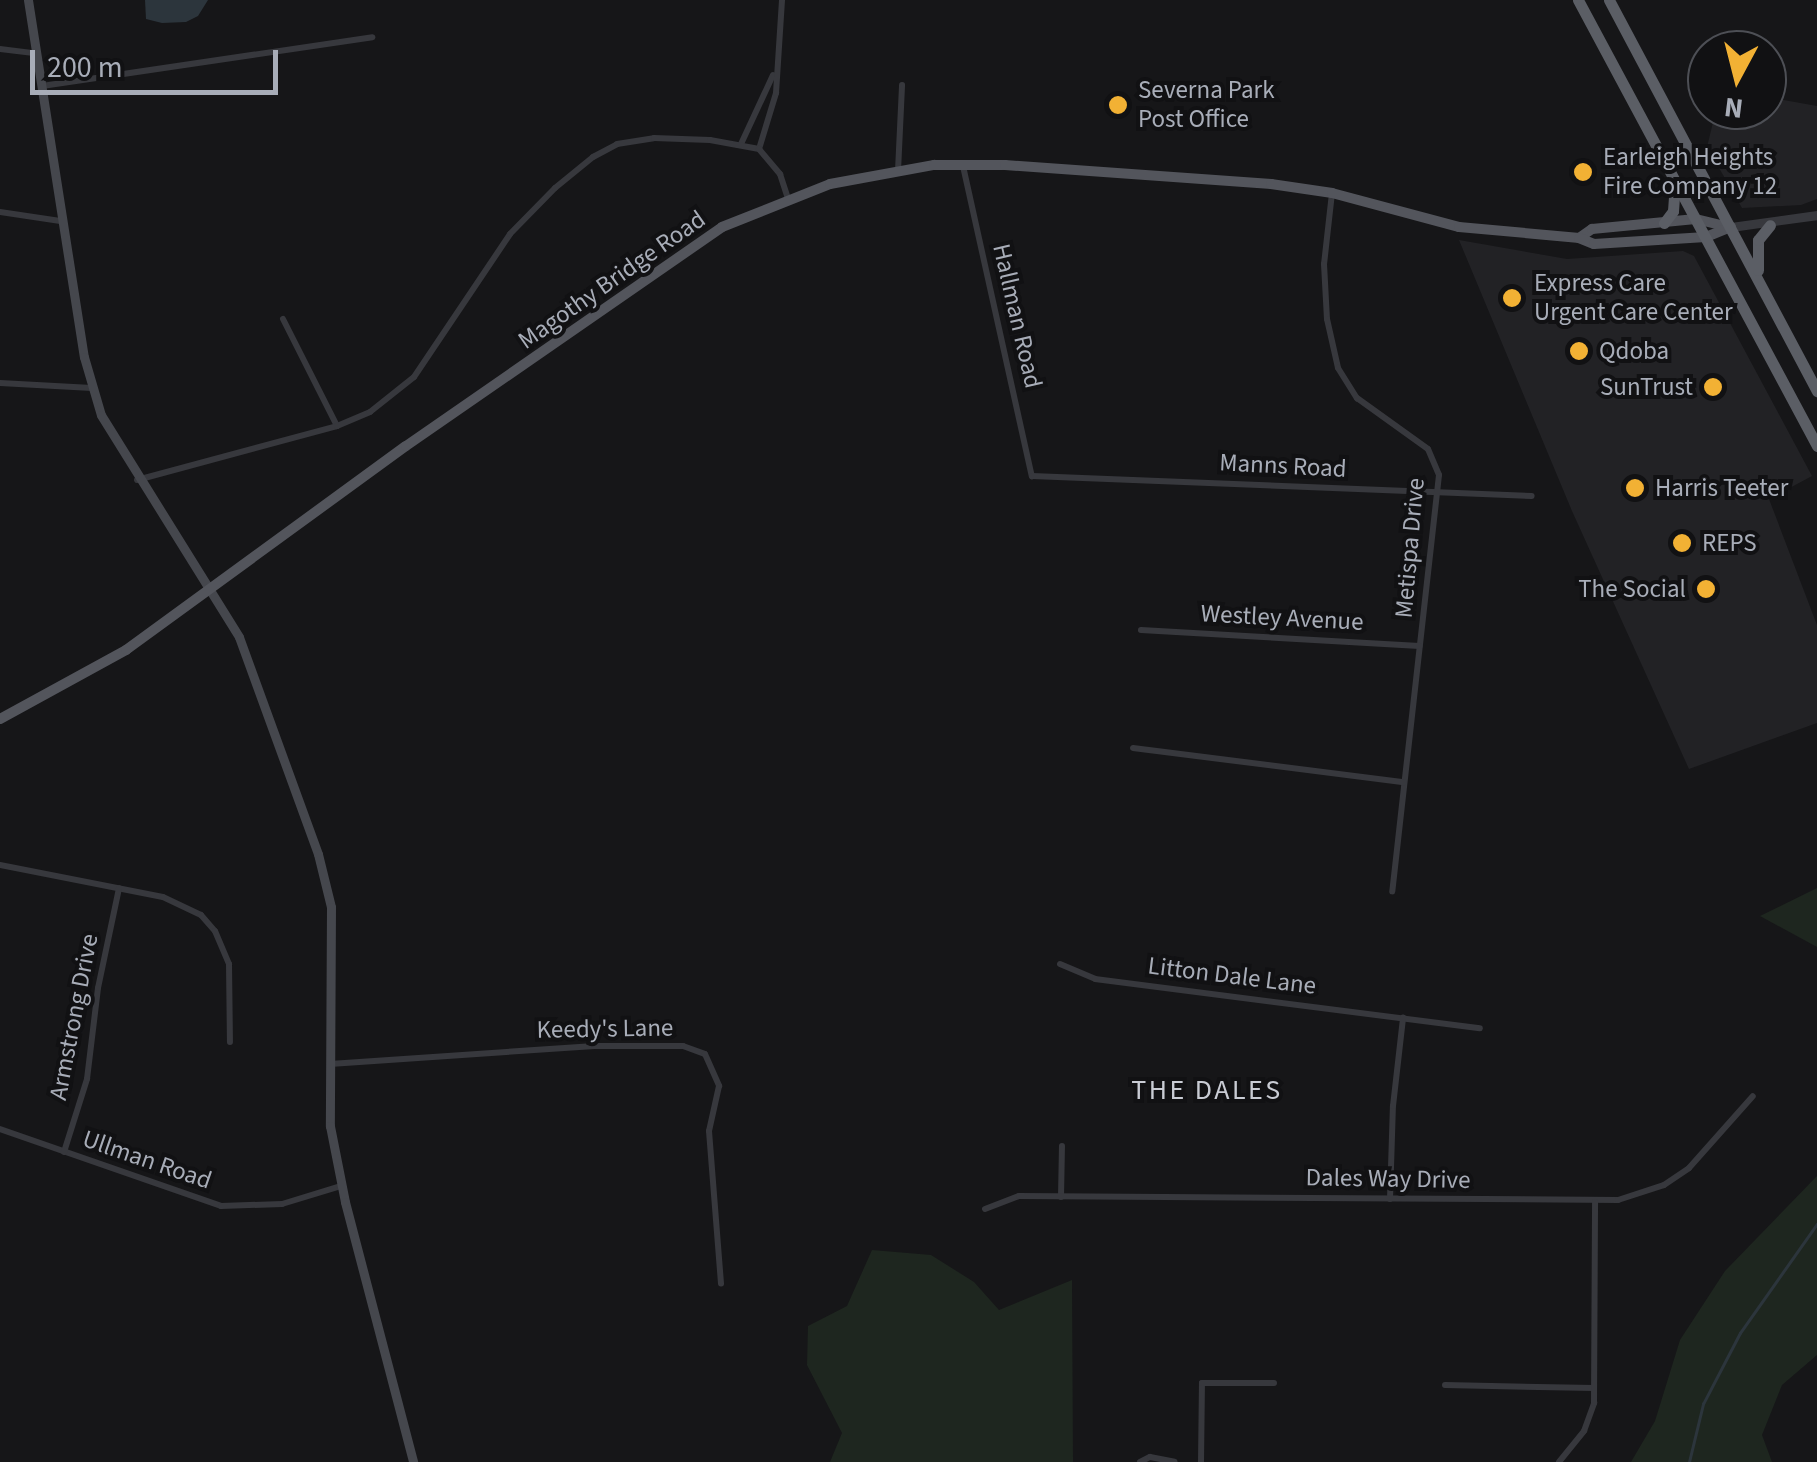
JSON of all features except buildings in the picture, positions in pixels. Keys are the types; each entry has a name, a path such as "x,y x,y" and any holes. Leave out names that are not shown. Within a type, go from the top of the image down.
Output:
{"highway":[{"path":"1578,0 1817,446"},
{"path":"1609,0 1817,390"},
{"path":"1664,223 1672,212 1676,180"},
{"path":"1758,280 1758,240 1770,225"}],"main road":[{"path":"28,0 60,220 92,388 110,436 210,589 245,651 318,854 331,908 330,1126 341,1186 414,1462"},
{"name":"Magothy Bridge Road","path":"0,719 126,650 722,226 788,198 898,171 963,164 1271,184 1332,193 1459,227 1579,238 1594,244 1706,237 1731,227"},
{"name":"Magothy Bridge Road","path":"1579,238 1592,229 1696,219 1731,227"}],"street":[{"path":"759,150 773,109 782,0"},
{"path":"41,86 372,36"},
{"path":"0,49 34,53"},
{"path":"741,144 776,70"},
{"path":"898,171 902,85"},
{"path":"137,480 337,426 370,412 414,376 510,234 592,157 616,144 654,138 741,144 759,150 780,174 788,198"},
{"name":"Hallman Road","path":"963,164 1032,476"},
{"name":"Metispa Drive","path":"1332,193 1324,264 1327,319 1338,368 1357,398 1428,449 1439,475 1392,891"},
{"path":"0,212 60,220"},
{"path":"1731,227 1817,216"},
{"path":"282,318 337,426"},
{"path":"0,382 92,388"},
{"name":"Manns Road","path":"1032,476 1532,496"},
{"name":"Westley Avenue","path":"1141,630 1420,646"},
{"path":"1133,748 1404,782"},
{"path":"0,865 177,901 201,915 214,931 231,978 230,1042"},
{"name":"Armstrong Drive","path":"64,1152 86,1079 98,988 119,888"},
{"name":"Litton Dale Lane","path":"1060,964 1096,979 1480,1028"},
{"path":"1390,1199 1393,1106 1402,1018"},
{"name":"Keedy's Lane","path":"330,1064 594,1046 682,1046 705,1054 719,1086 709,1131 721,1284"},
{"name":"Dales Way Drive","path":"985,1209 1008,1197 1062,1196 1595,1202 1650,1191 1677,1177 1699,1160 1753,1096"},
{"name":"Ullman Road","path":"0,1128 221,1206 282,1204 341,1186"},
{"path":"1062,1146 1062,1196"},
{"path":"1559,1462 1589,1421 1594,1388 1595,1202"},
{"path":"1202,1462 1202,1383 1274,1383"},
{"path":"1445,1385 1594,1388"},
{"path":"1140,1462 1150,1457 1175,1462"}],"shaded area":[{"path":"145,0 208,0 198,16 186,22 162,23 146,19"},
{"path":"1787,101 1817,106 1817,199 1801,205 1742,208 1707,147 1711,130 1787,130"},
{"path":"1459,240 1567,259 1683,251 1694,256 1812,476 1769,499 1817,625 1817,723 1689,769 1572,511"},
{"path":"1817,888 1817,947 1760,916"},
{"path":"1817,1176 1817,1355 1782,1385 1762,1435 1772,1462 1631,1462 1655,1421 1680,1340 1725,1271"},
{"path":"872,1250 931,1255 974,1282 999,1310 1072,1280 1073,1462 830,1462 842,1433 807,1365 808,1326 847,1306"}],"waterway":[{"path":"1689,1462 1703,1404 1740,1333 1817,1224"}],"place":[{"name":"Severna Park Post Office","path":"1118,105"},
{"name":"Earleigh Heights Fire Company 12","path":"1583,172"},
{"name":"Express Care Urgent Care Center","path":"1512,298"},
{"name":"Qdoba","path":"1579,351"},
{"name":"SunTrust","path":"1713,387"},
{"name":"Harris Teeter","path":"1635,488"},
{"name":"REPS","path":"1682,543"},
{"name":"The Social","path":"1706,589"}],"district":[{"name":"THE DALES","path":"1207,1090"}]}
